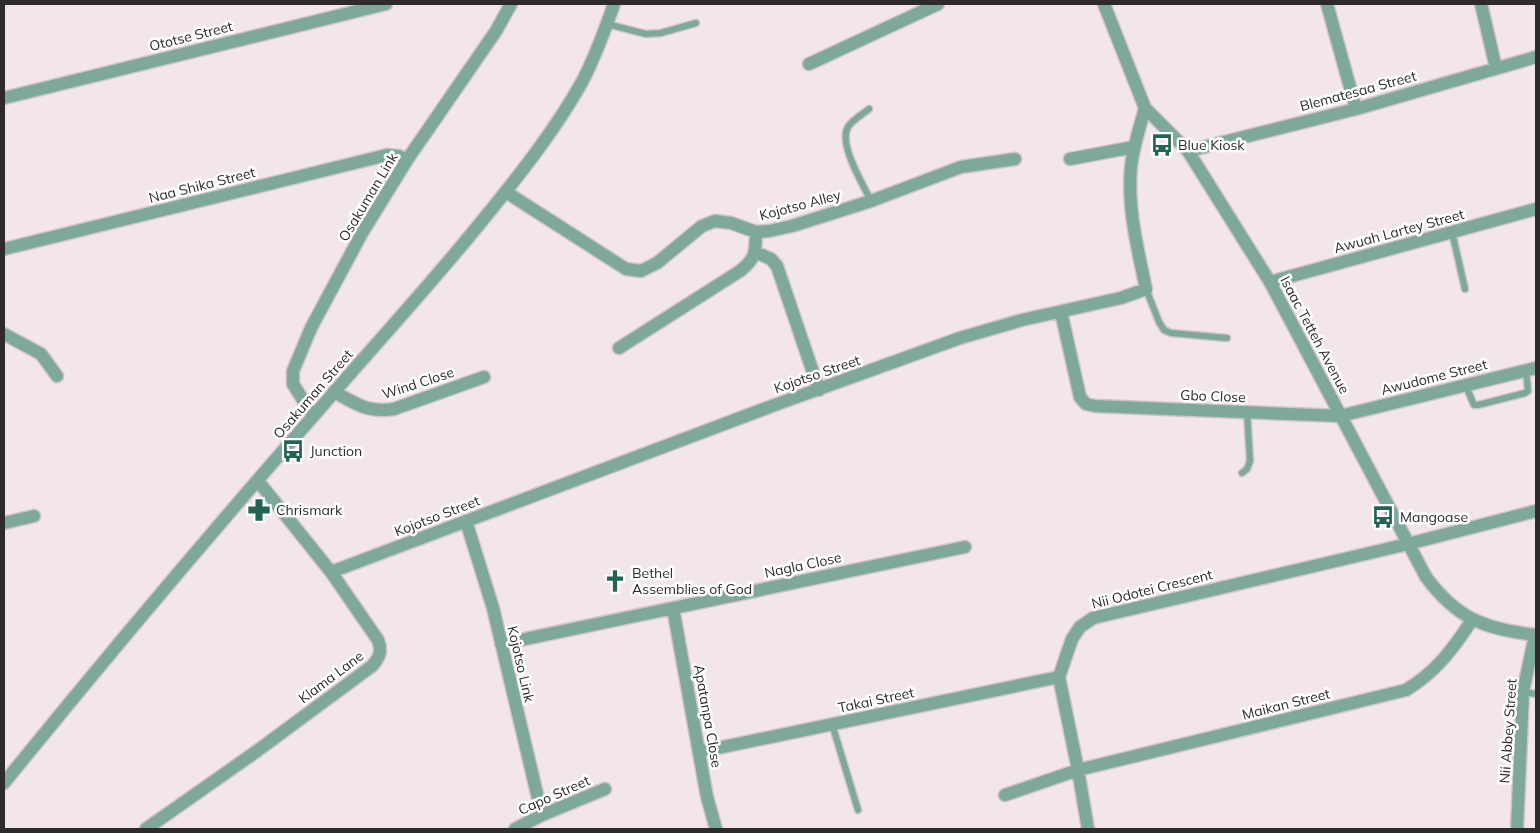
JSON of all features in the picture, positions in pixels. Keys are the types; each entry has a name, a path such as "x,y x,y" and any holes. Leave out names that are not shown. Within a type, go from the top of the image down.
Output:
{"street":[{"name":"Ototse Street","path":"4,98 386,4"},
{"name":"Osakuman Link","path":"313,416 293,384 293,371 312,328 362,233 407,160 496,31 511,4"},
{"name":"Osakuman Street","path":"4,783 143,614 460,249 506,192 549,135 567,107 583,79 614,4"},
{"path":"809,64 938,4"},
{"name":"Isaac Tetteh Avenue","path":"1104,4 1146,108 1188,151 1239,230 1270,282 1426,577 1439,594 1455,609 1472,620 1491,626 1536,635"},
{"path":"1327,4 1356,109"},
{"path":"1481,4 1496,68"},
{"name":"Blematesaa Street","path":"1188,151 1356,109 1536,57"},
{"path":"1146,108 1134,147 1131,169 1132,205 1146,289"},
{"path":"1070,159 1134,147"},
{"name":"Naa Shika Street","path":"4,249 386,155 399,156 407,160"},
{"name":"Kojotso Alley","path":"506,192 626,269 640,271 657,263 702,226 715,221 732,223 756,232 792,226 870,201 961,168 1015,160"},
{"name":"Awuah Lartey Street","path":"1270,282 1536,208"},
{"path":"619,348 740,271 751,262 755,252 756,232"},
{"path":"755,252 771,259 777,266 818,390"},
{"name":"Kojotso Street","path":"331,572 960,338 1022,320 1120,298 1146,289"},
{"name":"Gbo Close","path":"1061,312 1080,397 1086,404 1340,416"},
{"path":"4,334 40,354 57,376"},
{"name":"Awudome Street","path":"1340,416 1531,369"},
{"name":"Wind Close","path":"334,392 365,409 379,412 394,409 484,377"},
{"name":"Klama Lane","path":"146,829 257,751 372,666 379,658 381,648 378,640 331,572 258,481"},
{"name":"Nii Odotei Crescent","path":"1088,829 1060,677 1072,639 1080,627 1093,618 1408,544 1536,511"},
{"path":"4,523 34,516"},
{"name":"Kojotso Link","path":"466,521 484,575 542,816"},
{"name":"Nagla Close","path":"501,644 965,547"},
{"name":"Apatanpa Close","path":"673,608 707,797 716,829"},
{"name":"Maikan Street","path":"1004,795 1078,770 1406,690 1424,679 1440,664 1472,620"},
{"name":"Nii Abbey Street","path":"1517,829 1523,692 1536,635"},
{"name":"Takai Street","path":"699,752 1060,677"},
{"name":"Capo Street","path":"515,829 605,789"}],"lane":[{"path":"607,24 646,34 661,33 696,24"},
{"path":"869,109 848,127 845,141 870,201"},
{"path":"1452,232 1465,289"},
{"path":"1146,289 1164,330 1171,333 1227,338"},
{"path":"1465,384 1472,402 1474,405 1478,405 1528,391 1531,369"},
{"path":"1242,473 1250,461 1247,412"},
{"path":"1523,692 1536,694"},
{"path":"832,724 858,810"}],"place":[{"name":"Blue Kiosk","path":"1162,145"},
{"name":"Junction","path":"293,451"},
{"name":"Chrismark","path":"259,510"},
{"name":"Mangoase","path":"1383,517"},
{"name":"Bethel Assemblies of God","path":"615,581"}]}
